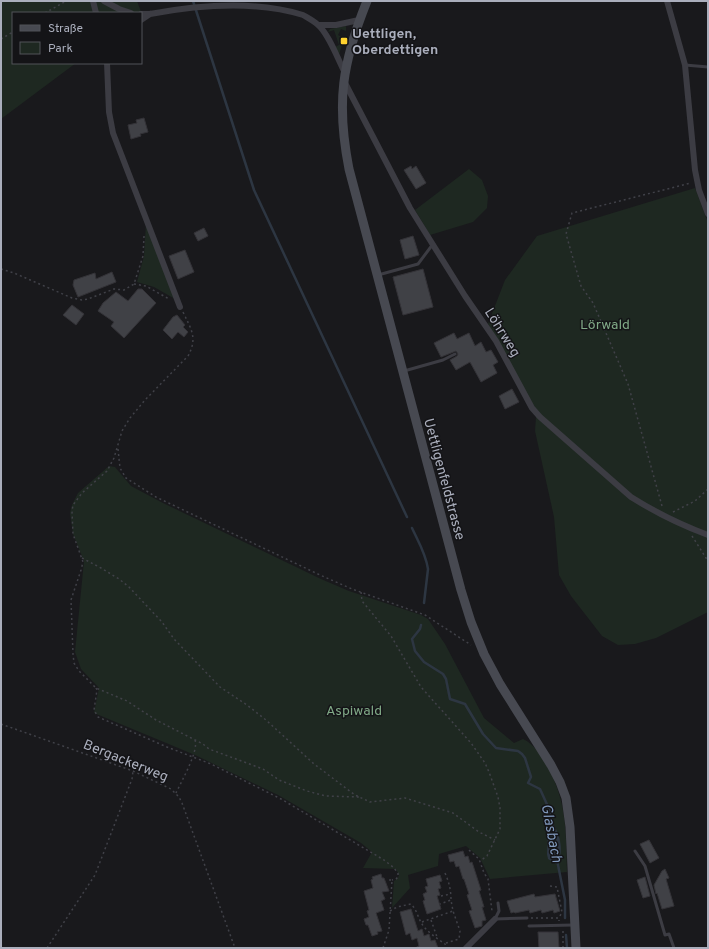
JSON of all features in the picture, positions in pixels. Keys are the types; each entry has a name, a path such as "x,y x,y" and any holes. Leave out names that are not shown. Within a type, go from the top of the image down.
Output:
{"main road":[{"name":"Uettligenfeldstrasse","path":"367,1 352,42 344,76 342,106 344,141 349,168 376,276 461,590 477,638 493,671 551,765 566,798 570,827 576,948"}],"street":[{"path":"93,1 96,12"},
{"path":"104,1 128,12"},
{"path":"667,1 685,66 697,182 708,214"},
{"path":"142,14 150,14 200,4 234,2 276,6 299,14 319,25 336,25 359,20"},
{"path":"142,19 150,14"},
{"name":"Löhrweg","path":"319,25 329,42 344,76 404,196 465,296 496,340 532,408 540,417 631,496 687,528 708,535"},
{"path":"107,64 109,112 113,133 180,306"},
{"path":"466,948 494,920"}],"lane":[{"path":"685,66 708,67"},
{"path":"376,276 418,264 433,244"},
{"path":"402,371 443,360 455,354"},
{"path":"634,850 645,866 664,936 669,934 674,948"},
{"path":"494,920 499,911 498,903"},
{"path":"494,920 527,918"},
{"path":"529,926 574,925"}],"path":[{"path":"47,12 66,1"},
{"path":"1,39 12,33"},
{"path":"697,182 572,213 566,234 581,286 593,303 628,384 664,516 695,501 708,489"},
{"path":"1,269 14,273 72,298 82,300 88,299 114,289 124,290 134,284 140,270 143,256 144,234"},
{"path":"134,284 146,286 180,306 193,334 194,341 192,348 182,363 154,390 130,418 122,431 118,447 107,471 82,493 73,505 72,511 74,534 83,562 71,600 74,663 79,671 96,688 127,701 156,720 203,744 209,749 263,769 280,780 308,791 326,796 359,797"},
{"path":"118,447 119,462 122,473 126,478 156,497 320,575 361,592 425,615 472,646"},
{"path":"687,528 708,562"},
{"path":"82,558 124,583 162,622 174,639 220,687 266,720 314,764 359,797 370,802 405,798 452,813 479,832 495,840"},
{"path":"361,592 362,601 391,636 421,687 471,743 485,763 498,797 500,808 500,829 487,856 480,861"},
{"path":"96,688 94,710 98,717 167,747 211,764 281,799 384,860 393,867 398,873 398,878 390,880 388,935 383,948"},
{"name":"Bergackerweg","path":"1,724 133,772 176,793 182,803 235,948"},
{"path":"176,793 193,757 196,744 195,740"},
{"path":"47,948 95,875 132,779 133,772"},
{"path":"469,850 480,861 484,873 488,879 494,920"},
{"path":"445,873 449,881 453,911 460,931 458,939 446,944"},
{"path":"550,886 556,887 562,912 559,918 563,948"},
{"path":"441,896 451,894"},
{"path":"440,904 451,900"},
{"path":"390,911 396,907 411,904 423,926 437,939 446,944 447,948"},
{"path":"421,922 453,911"},
{"path":"527,918 559,918"},
{"path":"430,920 437,939"}],"green space":[{"path":"1,1 137,1 141,12 12,12 12,64 75,64 1,119"},
{"path":"346,26 346,31 341,29 338,35 344,38 339,55 335,47 339,45 334,30 328,32 330,29"},
{"path":"469,169 482,180 488,196 487,208 473,222 430,235 415,210"},
{"name":"Lörwald","path":"695,188 708,222 708,612 656,638 635,644 618,645 602,636 571,596 559,575 554,517 535,431 536,417 488,324 505,280 537,236"},
{"path":"146,223 175,299 154,287 137,282 144,256"},
{"name":"Aspiwald","path":"109,466 115,467 131,486 163,503 321,579 349,591 421,615 428,619 445,644 484,718 514,743 523,739 531,744 546,764 562,803 567,872 490,879 480,858 466,846 439,854 438,866 408,875 410,888 392,908 394,881 399,875 396,869 363,868 372,852 361,843 278,795 195,755 94,713 99,688 81,669 75,652 84,561 73,534 70,513 78,493"}],"water":[{"path":"553,824 558,833 561,850 559,860 556,864 548,859 547,854 548,830"}],"building":[{"path":"144,118 148,132 131,139 128,125 137,123 136,120"},
{"path":"411,166 412,169 416,166 426,183 416,189 404,170"},
{"path":"204,228 208,236 198,241 194,233"},
{"path":"413,236 419,255 405,259 400,240"},
{"path":"185,250 194,272 178,279 169,256"},
{"path":"423,269 433,307 403,315 393,277"},
{"path":"112,272 116,282 78,297 73,285 74,280 95,273 96,279"},
{"path":"138,289 142,289 156,303 124,338 111,326 114,322 98,311 103,303 116,292 128,301"},
{"path":"72,305 84,314 76,325 63,315"},
{"path":"177,315 185,325 183,327 188,332 184,337 178,332 172,339 163,330 173,317"},
{"path":"454,333 457,339 469,333 475,346 481,342 486,352 491,350 498,362 493,365 497,373 481,382 470,362 456,370 450,360 457,356 458,354 456,351 441,357 434,343"},
{"path":"512,389 519,402 505,409 499,396"},
{"path":"649,840 659,858 650,863 640,844"},
{"path":"463,851 465,857 468,856 470,863 472,862 481,890 479,891 484,907 482,907 486,920 482,921 482,926 475,928 469,911 472,910 464,879 459,866 456,867 454,861 450,862 448,855"},
{"path":"665,869 669,878 666,879 674,906 662,909 654,885 662,871"},
{"path":"381,874 389,891 382,892 385,899 381,901 384,910 376,913 382,931 377,932 378,934 372,936 364,919 369,917 367,911 369,910 364,891 373,888 371,880 373,879 372,877"},
{"path":"440,875 442,881 439,882 441,888 438,889 440,895 437,896 441,909 427,914 423,901 425,900 423,894 427,892 425,887 428,886 426,879"},
{"path":"645,877 650,896 643,898 637,880"},
{"path":"534,894 535,897 555,894 560,911 554,913 553,910 542,913 541,910 530,913 529,910 511,913 507,901"},
{"path":"411,909 418,931 422,929 424,936 429,934 431,941 435,940 438,948 415,948 419,946 417,938 412,940 410,933 406,935 400,912"},
{"path":"538,932 558,932 559,948 539,948"}],"waterway":[{"path":"193,1 254,190 407,517"},
{"path":"412,528 424,553 428,569 424,603"},
{"name":"Glasbach","path":"421,625 420,629 412,639 415,651 424,662 443,674 446,679 450,699 465,704 483,734 496,748 518,751 522,754 525,758 531,777 528,783 540,789 550,811 553,827"},
{"name":"Glasbach","path":"557,860 565,900 565,918"},
{"name":"Glasbach","path":"566,935 567,948"}],"place":[{"name":"Uettligen, Oberdettigen","path":"344,41"}]}
